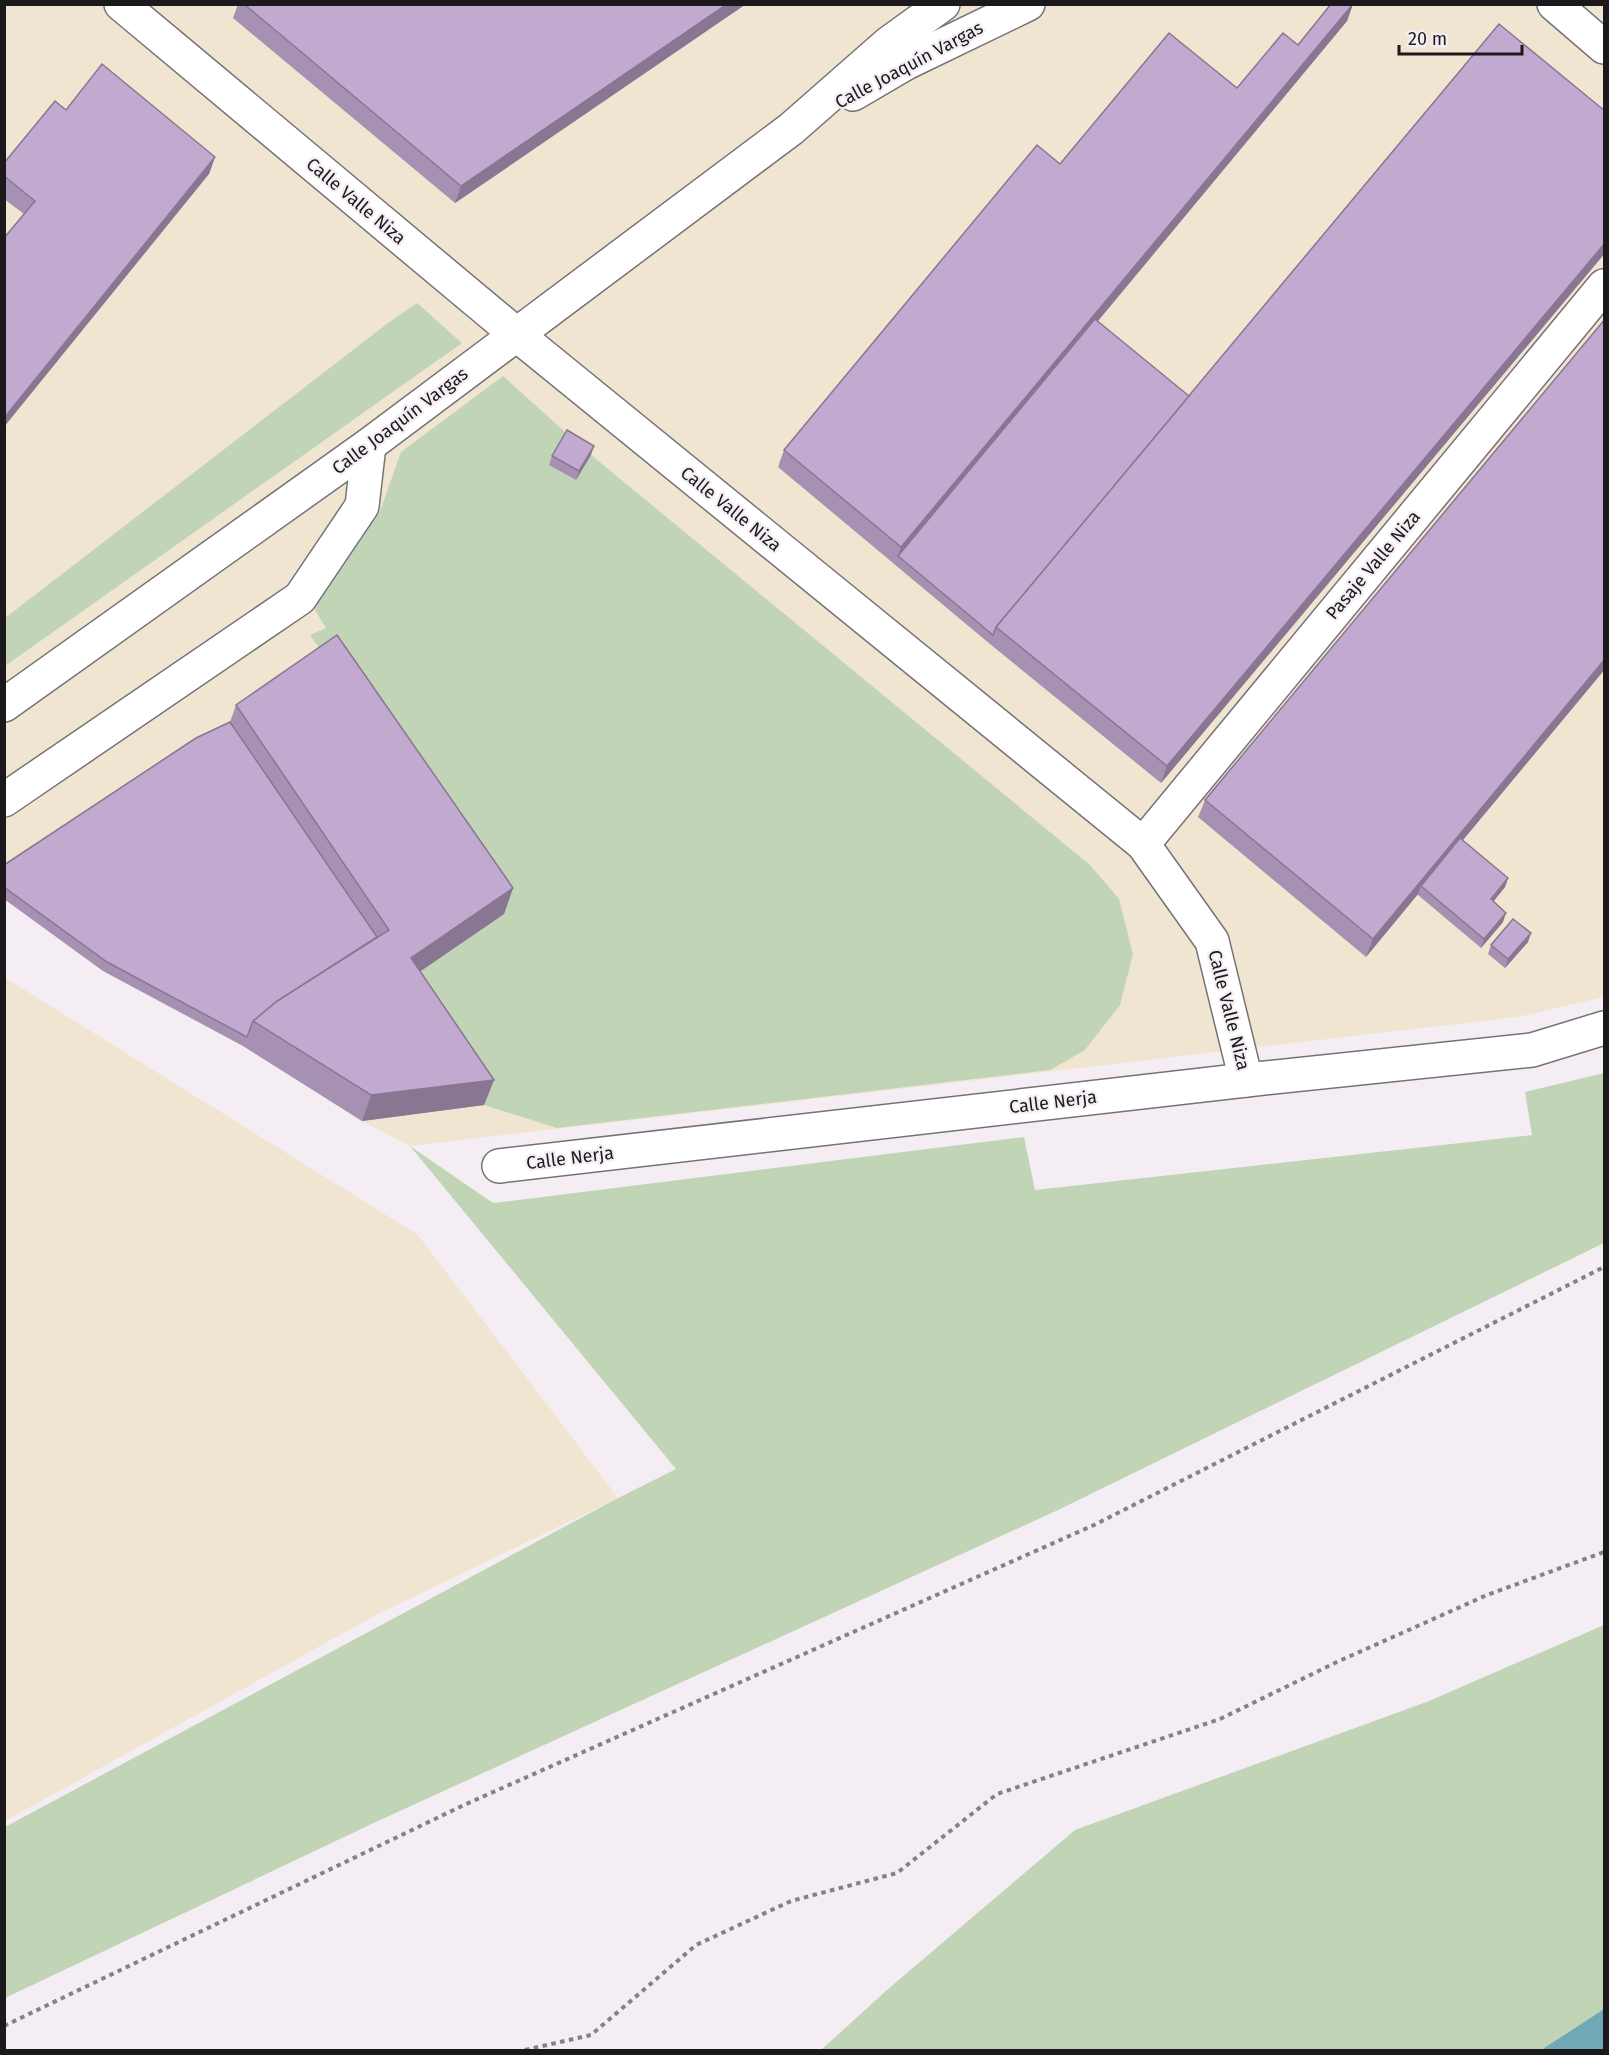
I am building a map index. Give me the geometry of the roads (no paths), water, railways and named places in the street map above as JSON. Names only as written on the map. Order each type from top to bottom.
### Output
[{"type":"street","name":"Calle Valle Niza","points":[[121,4],[516,334],[1143,844],[1212,941],[1246,1080]]},
{"type":"street","name":"Calle Joaquín Vargas","points":[[4,705],[369,445],[791,129],[889,44],[943,4]]},
{"type":"street","name":"Calle Joaquín Vargas","points":[[791,129],[906,63],[1029,4]]},
{"type":"street","points":[[1554,4],[1605,47]]},
{"type":"street","name":"Pasaje Valle Niza","points":[[1143,844],[1605,286]]},
{"type":"street","points":[[4,800],[300,598],[362,506],[369,445]]},
{"type":"street","name":"Calle Nerja","points":[[499,1166],[1246,1080],[1532,1050],[1605,1028]]},
{"type":"water","points":[[1604,2009],[1604,2050],[1541,2050]]}]
